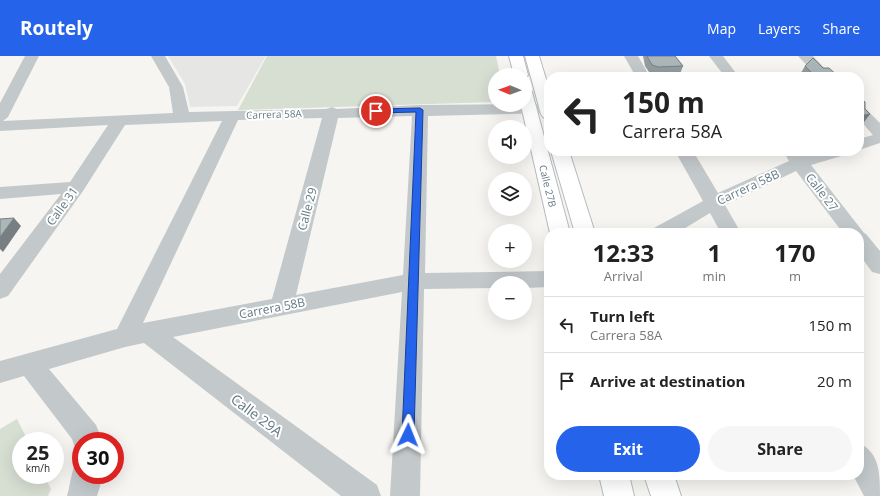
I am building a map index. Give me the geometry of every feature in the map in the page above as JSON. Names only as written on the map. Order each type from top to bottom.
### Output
[{"type":"main road","points":[[516,56],[519,68]]},
{"type":"main road","points":[[532,56],[544,97]]},
{"type":"main road","name":"Calle 27B","points":[[530,112],[559,228]]},
{"type":"main road","name":"Calle 27B","points":[[562,156],[583,228]]},
{"type":"main road","points":[[615,480],[619,496]]},
{"type":"main road","points":[[661,480],[666,496]]},
{"type":"street","points":[[0,117],[32,56]]},
{"type":"street","points":[[158,56],[176,87],[182,117]]},
{"type":"street","points":[[631,56],[640,72]]},
{"type":"street","points":[[716,56],[728,72]]},
{"type":"street","points":[[805,56],[821,72]]},
{"type":"street","name":"Carrera 58A","points":[[532,103],[544,109]]},
{"type":"street","name":"Carrera 58A","points":[[0,126],[182,117],[420,110],[488,104]]},
{"type":"street","points":[[406,496],[420,110]]},
{"type":"street","name":"Calle 29","points":[[281,307],[332,112]]},
{"type":"street","points":[[864,115],[880,132]]},
{"type":"street","points":[[137,335],[232,116]]},
{"type":"street","name":"Calle 31","points":[[4,280],[76,187],[120,120]]},
{"type":"street","points":[[864,143],[880,138]]},
{"type":"street","points":[[687,156],[728,228]]},
{"type":"street","name":"Carrera 58B","points":[[670,228],[795,157]]},
{"type":"street","name":"Calle 27","points":[[795,157],[850,228]]},
{"type":"street","points":[[0,193],[76,187]]},
{"type":"street","points":[[864,245],[880,266]]},
{"type":"street","name":"Carrera 58B","points":[[0,372],[137,335],[414,281],[544,279]]},
{"type":"street","name":"Calle 29A","points":[[137,335],[366,496]]},
{"type":"street","points":[[30,364],[84,432]]},
{"type":"street","points":[[864,466],[880,494]]},
{"type":"street","points":[[82,496],[86,484]]},
{"type":"shaded area","points":[[168,56],[266,56],[237,106],[190,107],[185,84]]},
{"type":"shaded area","points":[[267,56],[496,56],[499,68],[488,68],[488,102],[238,110]]},
{"type":"shaded area","points":[[17,419],[24,432],[12,432],[12,484],[48,484],[51,489],[48,496],[0,496],[0,429]]},
{"type":"building","points":[[647,56],[675,56],[683,66],[658,67],[652,65]]},
{"type":"building","points":[[813,58],[823,68],[829,68],[833,72],[811,72],[805,66]]},
{"type":"building","points":[[864,101],[865,109],[870,114],[864,115]]},
{"type":"building","points":[[14,218],[0,237],[0,219]]},
{"type":"route","points":[[376,111],[420,110],[408,435]]}]
